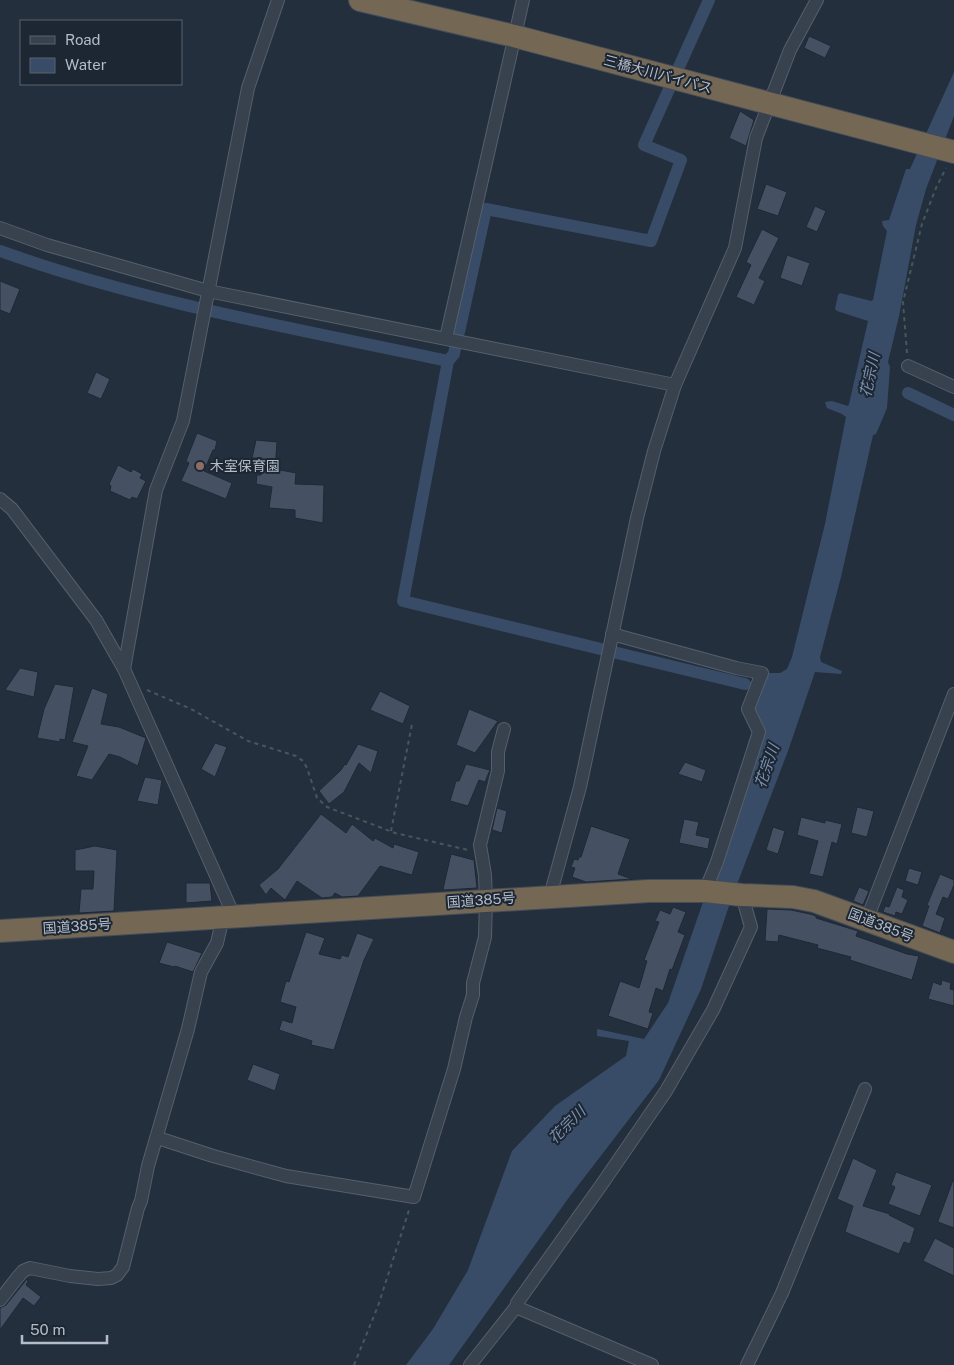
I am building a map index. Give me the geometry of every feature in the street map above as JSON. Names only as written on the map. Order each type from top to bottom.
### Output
[{"type":"highway","name":"三橋大川バイパス","points":[[360,0],[514,36],[922,142],[948,155]]},
{"type":"highway","name":"国道385号","points":[[0,931],[550,896],[649,891],[706,891],[792,897],[814,901],[954,952]]},
{"type":"street","points":[[124,669],[156,490],[183,421],[248,88],[278,0]]},
{"type":"street","points":[[446,338],[523,0]]},
{"type":"street","points":[[550,896],[580,787],[607,655],[654,450],[676,385],[735,248],[756,138],[790,50],[816,0]]},
{"type":"street","points":[[0,228],[207,297],[446,338],[676,385]]},
{"type":"street","points":[[908,366],[954,387]]},
{"type":"street","points":[[0,498],[12,509],[96,620],[124,669],[229,916],[201,972],[188,1029],[158,1138],[148,1166],[141,1201],[123,1267],[117,1275],[111,1278],[70,1276],[30,1268],[17,1278],[0,1300]]},
{"type":"street","points":[[611,637],[762,673],[748,709],[759,732],[706,891]]},
{"type":"street","points":[[867,919],[954,694]]},
{"type":"street","points":[[158,1138],[213,1156],[286,1176],[414,1197],[454,1069],[473,995],[473,983],[485,937],[486,900],[480,845],[498,771],[498,752],[504,728]]},
{"type":"street","points":[[470,1365],[516,1308],[517,1303],[666,1091],[713,1010],[752,927],[739,894]]},
{"type":"street","points":[[747,1365],[782,1292],[865,1090]]},
{"type":"street","points":[[516,1308],[652,1365]]},
{"type":"path","points":[[908,366],[903,302],[922,224],[948,155]]},
{"type":"path","points":[[132,688],[148,690],[191,709],[248,740],[296,756],[303,761],[317,798],[327,806],[391,831],[480,852]]},
{"type":"path","points":[[391,831],[412,724]]},
{"type":"path","points":[[354,1365],[378,1306],[414,1197]]},
{"type":"water","name":"花宗川","points":[[954,72],[954,116],[926,189],[916,225],[899,316],[888,362],[890,367],[887,408],[876,434],[873,435],[841,577],[820,657],[821,662],[842,671],[841,674],[815,672],[788,751],[731,900],[701,989],[659,1080],[570,1196],[449,1365],[406,1365],[433,1329],[468,1270],[512,1151],[555,1106],[626,1056],[629,1041],[597,1036],[597,1029],[644,1039],[668,1003],[762,732],[752,711],[769,673],[780,673],[787,669],[792,657],[825,524],[846,417],[827,408],[825,402],[832,401],[848,406],[868,321],[837,311],[835,309],[838,295],[840,293],[873,300],[887,231],[882,221],[889,220],[906,169],[910,169]]},
{"type":"building","points":[[809,36],[831,46],[825,58],[804,48]]},
{"type":"building","points":[[740,111],[754,120],[746,146],[729,138]]},
{"type":"building","points":[[766,184],[787,192],[778,216],[757,209]]},
{"type":"building","points":[[815,206],[826,211],[817,232],[806,227]]},
{"type":"building","points":[[762,229],[779,238],[759,278],[765,281],[754,305],[736,297],[751,265],[746,262]]},
{"type":"building","points":[[787,255],[810,263],[802,286],[780,278]]},
{"type":"building","points":[[0,281],[20,289],[10,314],[0,310]]},
{"type":"building","points":[[96,372],[110,379],[101,399],[87,393]]},
{"type":"building","points":[[197,433],[217,441],[215,450],[213,450],[204,471],[232,483],[226,499],[181,481],[189,463],[186,461]]},
{"type":"building","points":[[256,440],[277,442],[275,469],[296,473],[295,484],[324,485],[323,523],[295,518],[295,510],[269,508],[272,487],[256,484],[257,475],[261,475],[262,458],[252,458]]},
{"type":"building","points":[[118,465],[131,472],[133,469],[142,474],[140,478],[146,481],[137,499],[132,497],[130,500],[110,491],[111,486],[109,484]]},
{"type":"building","points":[[20,668],[38,672],[34,697],[5,690]]},
{"type":"building","points":[[55,684],[74,687],[65,740],[60,739],[60,742],[37,738],[44,709]]},
{"type":"building","points":[[92,688],[108,694],[101,724],[119,727],[146,738],[138,766],[109,754],[92,780],[76,776],[88,746],[72,742]]},
{"type":"building","points":[[380,691],[410,706],[403,724],[370,710]]},
{"type":"building","points":[[469,709],[498,721],[475,753],[456,745]]},
{"type":"building","points":[[215,743],[227,747],[215,777],[201,769]]},
{"type":"building","points":[[358,744],[378,751],[371,773],[359,763],[344,792],[329,804],[319,791],[346,765]]},
{"type":"building","points":[[685,762],[706,770],[702,782],[678,774]]},
{"type":"building","points":[[466,764],[490,770],[485,782],[479,780],[468,806],[450,801],[456,781],[459,781]]},
{"type":"building","points":[[145,777],[162,780],[158,805],[137,801]]},
{"type":"building","points":[[857,807],[874,811],[867,837],[851,833]]},
{"type":"building","points":[[497,808],[507,811],[502,833],[492,830]]},
{"type":"building","points":[[321,814],[346,833],[352,824],[373,841],[375,838],[393,848],[394,844],[419,852],[412,875],[380,866],[358,896],[342,897],[335,893],[332,897],[322,898],[297,881],[285,900],[271,888],[266,895],[259,885],[278,869]]},
{"type":"building","points":[[801,817],[825,823],[825,820],[842,824],[837,844],[832,842],[823,877],[809,874],[818,841],[797,835]]},
{"type":"building","points":[[684,819],[699,822],[696,835],[710,838],[708,849],[679,843]]},
{"type":"building","points":[[591,826],[630,839],[618,874],[632,879],[586,882],[572,877],[575,868],[571,867],[574,859],[578,860],[581,857]]},
{"type":"building","points":[[773,827],[785,831],[778,854],[766,850]]},
{"type":"building","points":[[95,846],[117,850],[114,911],[79,913],[81,889],[93,889],[94,871],[75,871],[75,850]]},
{"type":"building","points":[[451,854],[474,860],[477,888],[443,889]]},
{"type":"building","points":[[909,868],[922,872],[918,885],[905,881]]},
{"type":"building","points":[[940,874],[954,880],[954,885],[948,899],[943,897],[936,914],[945,918],[940,933],[922,926],[929,906],[927,905]]},
{"type":"building","points":[[186,883],[210,883],[212,901],[186,903]]},
{"type":"building","points":[[859,887],[869,891],[863,905],[853,901]]},
{"type":"building","points":[[897,887],[904,890],[902,897],[908,900],[902,914],[896,912],[895,916],[883,912],[885,906],[889,907]]},
{"type":"building","points":[[673,907],[686,912],[678,932],[685,935],[672,970],[670,969],[663,991],[656,988],[649,1012],[653,1013],[648,1029],[608,1016],[620,981],[639,988],[647,961],[644,960],[659,922],[655,921],[660,910],[670,914]]},
{"type":"building","points":[[767,909],[791,910],[810,914],[816,916],[816,918],[858,931],[856,936],[907,954],[919,956],[912,980],[850,960],[851,957],[817,948],[818,945],[779,935],[778,942],[765,941]]},
{"type":"building","points":[[306,932],[325,938],[319,954],[340,959],[342,955],[348,957],[357,933],[374,939],[364,960],[334,1050],[311,1045],[312,1041],[279,1030],[282,1020],[292,1023],[296,1007],[280,1002],[286,981],[289,982]]},
{"type":"building","points":[[167,942],[202,953],[193,972],[159,963]]},
{"type":"building","points":[[942,980],[951,983],[950,989],[954,990],[954,1006],[928,999],[933,982],[941,985]]},
{"type":"building","points":[[253,1064],[280,1074],[275,1091],[247,1080]]},
{"type":"building","points":[[853,1158],[877,1170],[863,1206],[890,1214],[915,1228],[910,1244],[904,1242],[899,1254],[845,1232],[853,1206],[837,1199]]},
{"type":"building","points":[[896,1172],[932,1185],[920,1216],[888,1204],[895,1187],[891,1185]]},
{"type":"building","points":[[954,1180],[954,1228],[938,1222]]},
{"type":"building","points":[[935,1238],[954,1248],[954,1276],[923,1261]]},
{"type":"building","points":[[27,1279],[26,1285],[41,1297],[34,1306],[23,1298],[0,1330],[0,1308],[6,1305]]},
{"type":"waterway","points":[[459,332],[486,209],[651,241],[681,160],[644,145],[709,0]]},
{"type":"waterway","points":[[0,251],[110,286],[222,314],[448,361],[403,601],[745,684]]},
{"type":"waterway","points":[[448,361],[454,354],[455,349]]},
{"type":"waterway","points":[[908,393],[954,415]]},
{"type":"place","name":"木室保育園","points":[[200,466]]}]
